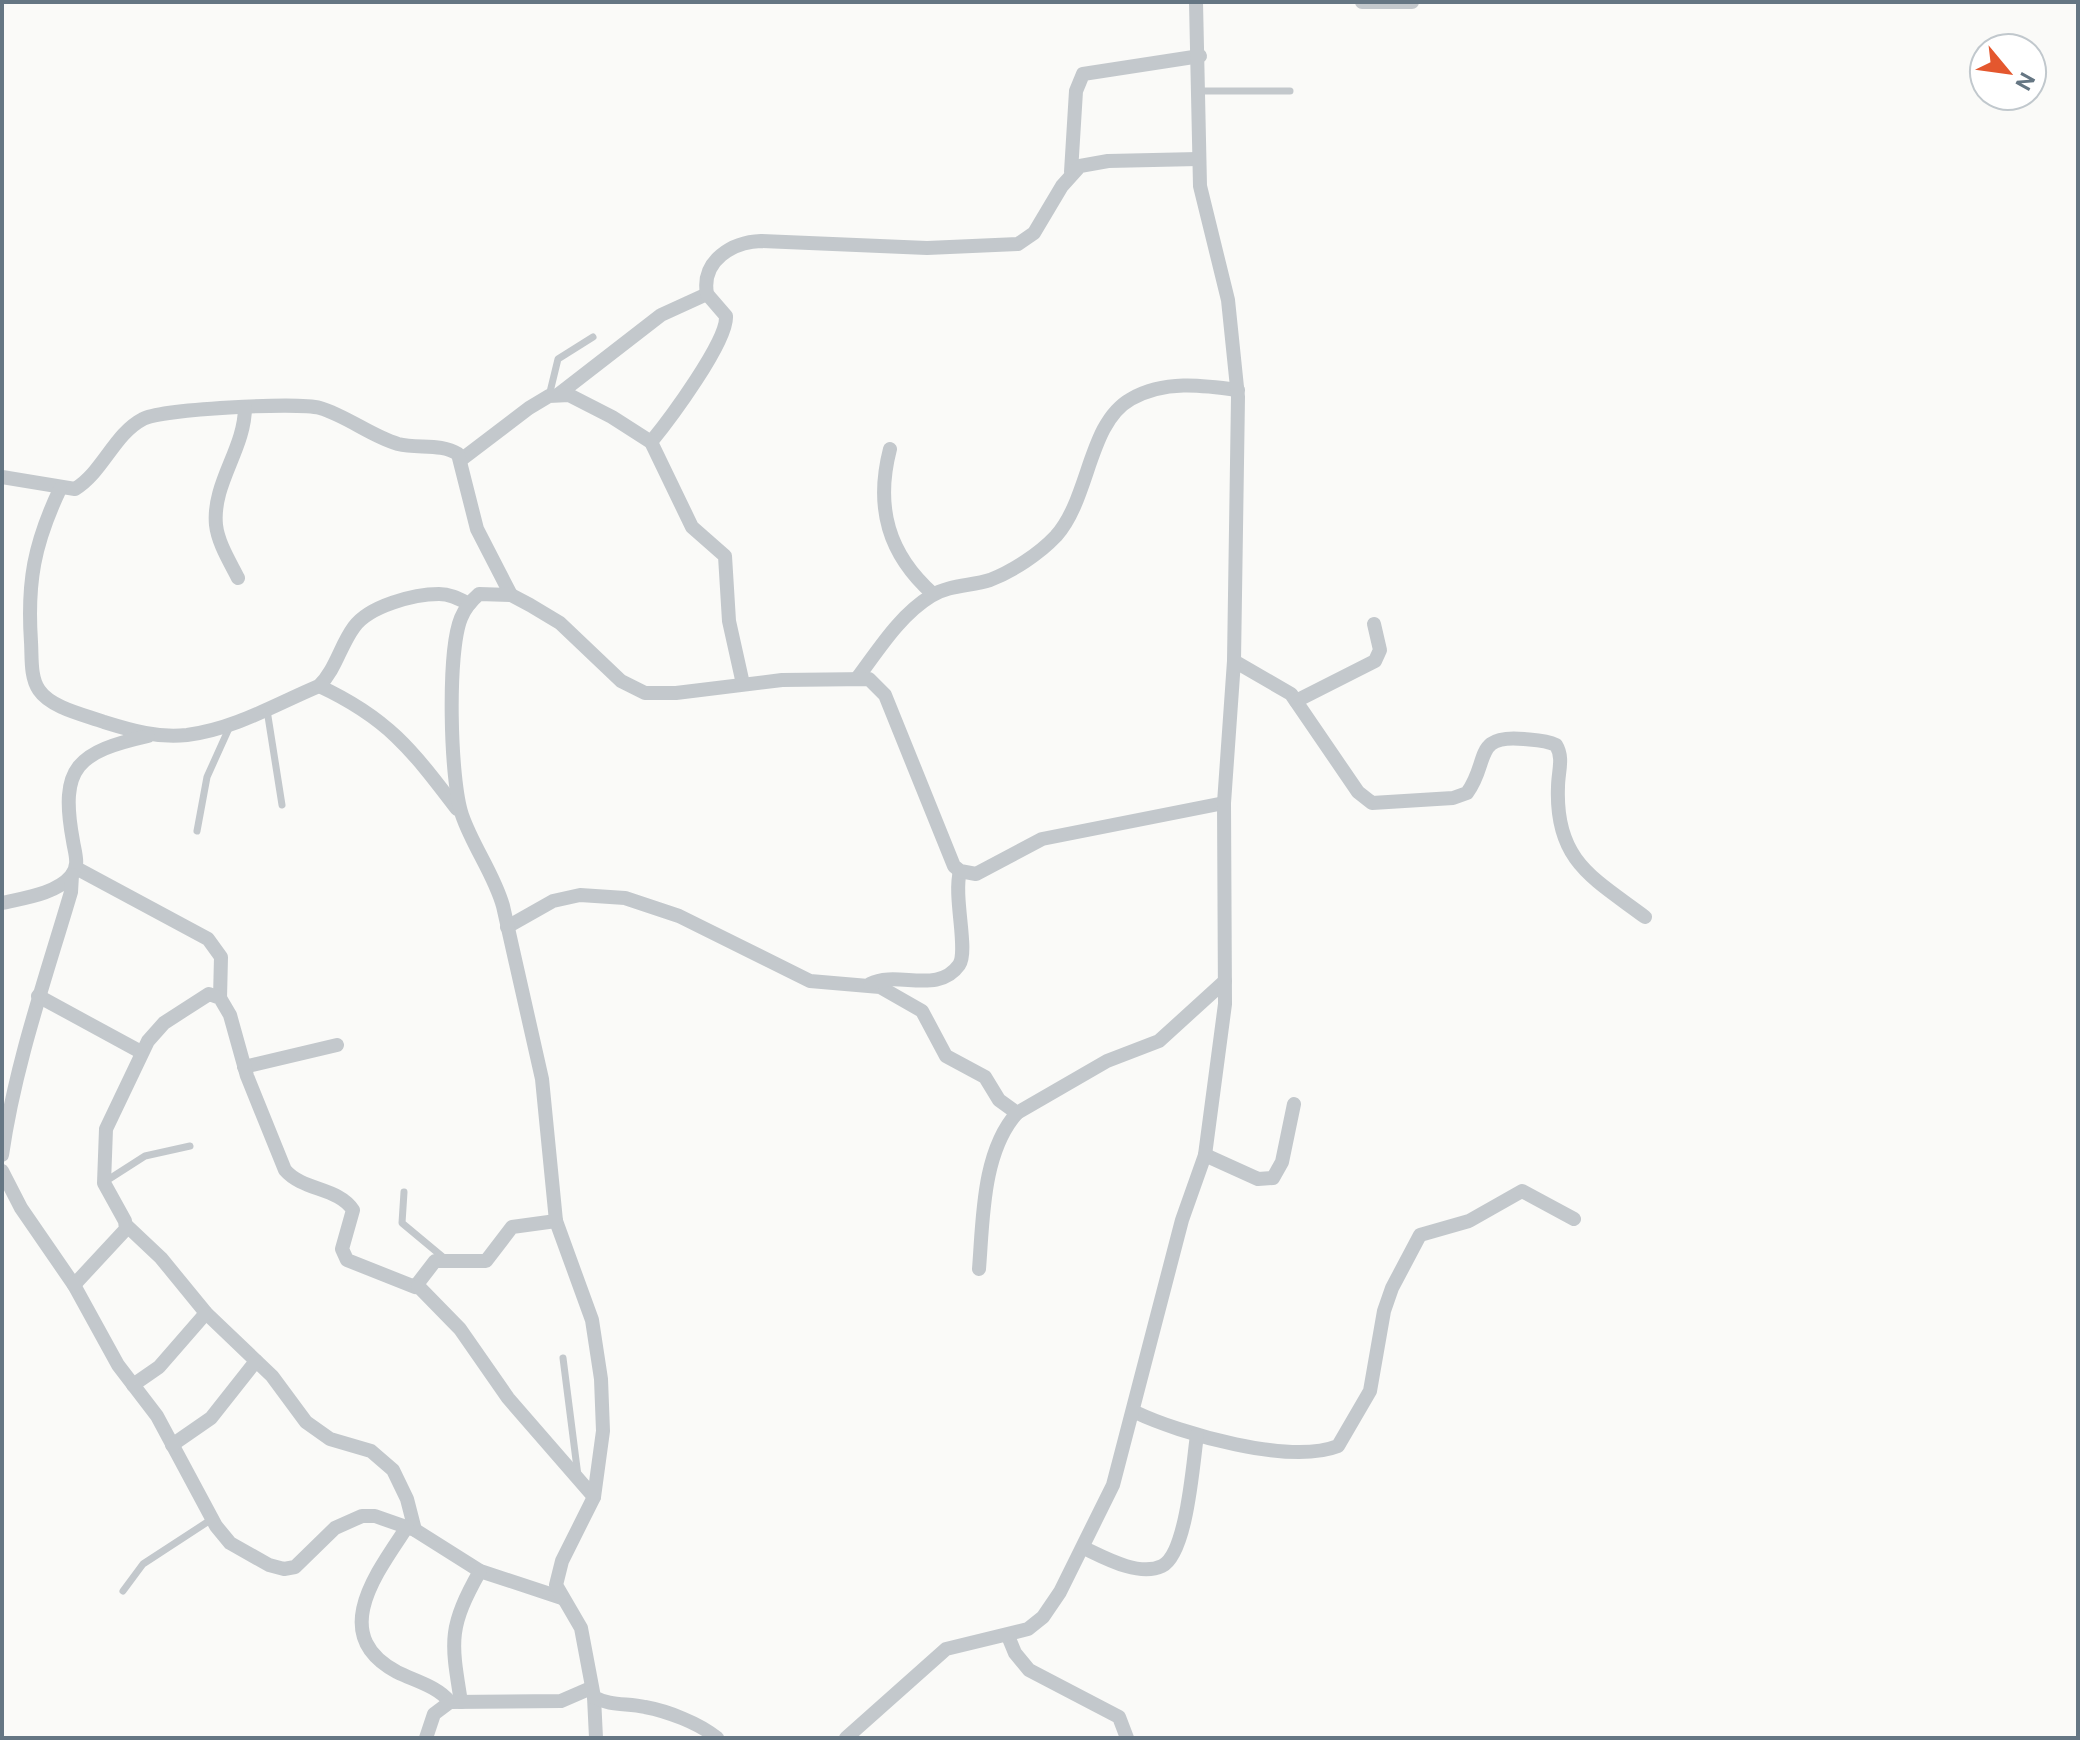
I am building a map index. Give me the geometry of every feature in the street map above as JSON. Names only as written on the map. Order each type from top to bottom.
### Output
[{"type":"street","points":[[846,1738],[946,1649],[1008,1636],[1043,1617],[1084,1548],[1113,1485],[1135,1412],[1182,1220],[1205,1155],[1218,1078],[1225,981],[1224,803],[1234,661],[1238,390],[1228,300],[1208,226],[1198,159],[1200,56],[1196,2]]},
{"type":"street","points":[[1362,2],[1412,2]]},
{"type":"street","points":[[651,442],[688,393],[727,322],[707,294],[708,277],[728,248],[745,241],[927,248],[1018,244],[1034,233],[1071,172],[1076,91],[1083,74],[1200,56]]},
{"type":"street","points":[[1071,172],[1093,162],[1198,159]]},
{"type":"street","points":[[462,459],[661,315],[707,294]]},
{"type":"street","points":[[858,677],[893,631],[933,594],[991,579],[1023,562],[1054,538],[1077,503],[1110,416],[1132,398],[1176,385],[1238,390]]},
{"type":"street","points":[[554,395],[589,405],[651,442],[692,527],[725,556],[731,635],[743,684]]},
{"type":"street","points":[[2,477],[32,479],[60,489],[75,489],[92,477],[134,424],[154,414],[293,405],[320,408],[396,443],[447,449],[462,459],[468,503],[477,529],[511,595]]},
{"type":"street","points":[[238,578],[219,537],[216,511],[223,482],[242,432],[245,407]]},
{"type":"street","points":[[890,449],[882,489],[887,529],[910,571],[933,594]]},
{"type":"street","points":[[60,489],[40,532],[31,570],[32,671],[38,688],[46,697],[71,710],[148,736]]},
{"type":"street","points":[[2,1155],[9,1108],[38,996],[71,892],[74,871],[66,800],[73,774],[92,754],[107,745],[148,736],[188,735],[231,724],[319,686],[328,676],[354,627],[369,613],[436,594],[469,604]]},
{"type":"street","points":[[462,816],[453,756],[455,671],[460,620],[479,594],[511,595],[560,623],[633,689],[660,694],[743,684],[858,677],[878,685],[885,695],[947,852],[960,871],[956,906],[964,953],[953,973],[937,980],[881,980],[868,985]]},
{"type":"street","points":[[1296,701],[1375,661],[1380,650],[1374,624]]},
{"type":"street","points":[[1234,661],[1278,684],[1296,701],[1363,799],[1372,803],[1453,798],[1467,793],[1487,746],[1498,739],[1547,741],[1556,745],[1561,756],[1559,809],[1571,856],[1645,917]]},
{"type":"street","points":[[319,686],[359,706],[402,739],[462,816],[497,885],[542,1079],[556,1221],[592,1320],[601,1379],[603,1431],[594,1497],[557,1574],[562,1598],[581,1628],[596,1738]]},
{"type":"street","points":[[960,871],[976,874],[1042,839],[1224,803]]},
{"type":"street","points":[[2,903],[54,888],[74,871]]},
{"type":"street","points":[[74,871],[208,939],[221,957],[220,998],[230,1015],[244,1067],[285,1170],[297,1181],[351,1205],[352,1217],[345,1237],[344,1255],[361,1267],[418,1286],[460,1329],[508,1398],[594,1497]]},
{"type":"street","points":[[507,927],[553,901],[580,895],[625,898],[679,916],[810,981],[838,986],[868,985],[891,992],[922,1011],[946,1056],[985,1077],[999,1100],[1017,1113]]},
{"type":"street","points":[[979,1269],[988,1180],[1004,1134],[1017,1113],[1107,1061],[1159,1041],[1225,981]]},
{"type":"street","points":[[38,996],[141,1052]]},
{"type":"street","points":[[220,998],[203,996],[164,1023],[141,1052],[106,1129],[104,1183],[126,1225],[161,1258],[206,1313],[256,1361],[319,1432],[371,1451],[393,1470],[407,1499],[411,1529],[368,1595],[361,1635],[366,1649],[379,1661],[456,1702]]},
{"type":"street","points":[[244,1067],[337,1045]]},
{"type":"street","points":[[1205,1155],[1250,1176],[1273,1178],[1282,1162],[1294,1104]]},
{"type":"street","points":[[2,1171],[21,1208],[74,1285],[94,1326],[172,1445],[212,1519],[230,1543],[249,1556],[284,1569],[300,1564],[335,1528],[348,1520],[375,1516],[411,1529],[480,1571],[562,1598]]},
{"type":"street","points":[[1135,1412],[1197,1435],[1258,1447],[1309,1453],[1338,1446],[1370,1391],[1384,1311],[1396,1278],[1420,1235],[1469,1221],[1522,1191],[1574,1219]]},
{"type":"street","points":[[418,1286],[435,1261],[486,1261],[512,1227],[556,1221]]},
{"type":"street","points":[[74,1285],[122,1236],[126,1225]]},
{"type":"street","points":[[133,1385],[177,1349],[206,1313]]},
{"type":"street","points":[[172,1445],[211,1418],[256,1361]]},
{"type":"street","points":[[1084,1548],[1134,1567],[1161,1567],[1170,1560],[1183,1524],[1197,1435]]},
{"type":"street","points":[[456,1702],[452,1645],[454,1626],[480,1571]]},
{"type":"street","points":[[1008,1636],[1015,1653],[1029,1670],[1119,1717],[1127,1738]]},
{"type":"street","points":[[426,1738],[434,1714],[456,1702],[561,1701],[592,1693],[607,1703],[645,1707],[667,1714],[717,1738]]},
{"type":"lane","points":[[1200,91],[1290,91]]},
{"type":"lane","points":[[554,395],[558,359],[593,337]]},
{"type":"lane","points":[[267,710],[282,805]]},
{"type":"lane","points":[[197,831],[207,777],[231,724]]},
{"type":"lane","points":[[104,1183],[145,1156],[190,1146]]},
{"type":"lane","points":[[404,1192],[402,1223],[445,1259]]},
{"type":"lane","points":[[563,1358],[579,1482]]},
{"type":"lane","points":[[123,1591],[143,1564],[212,1519]]}]
